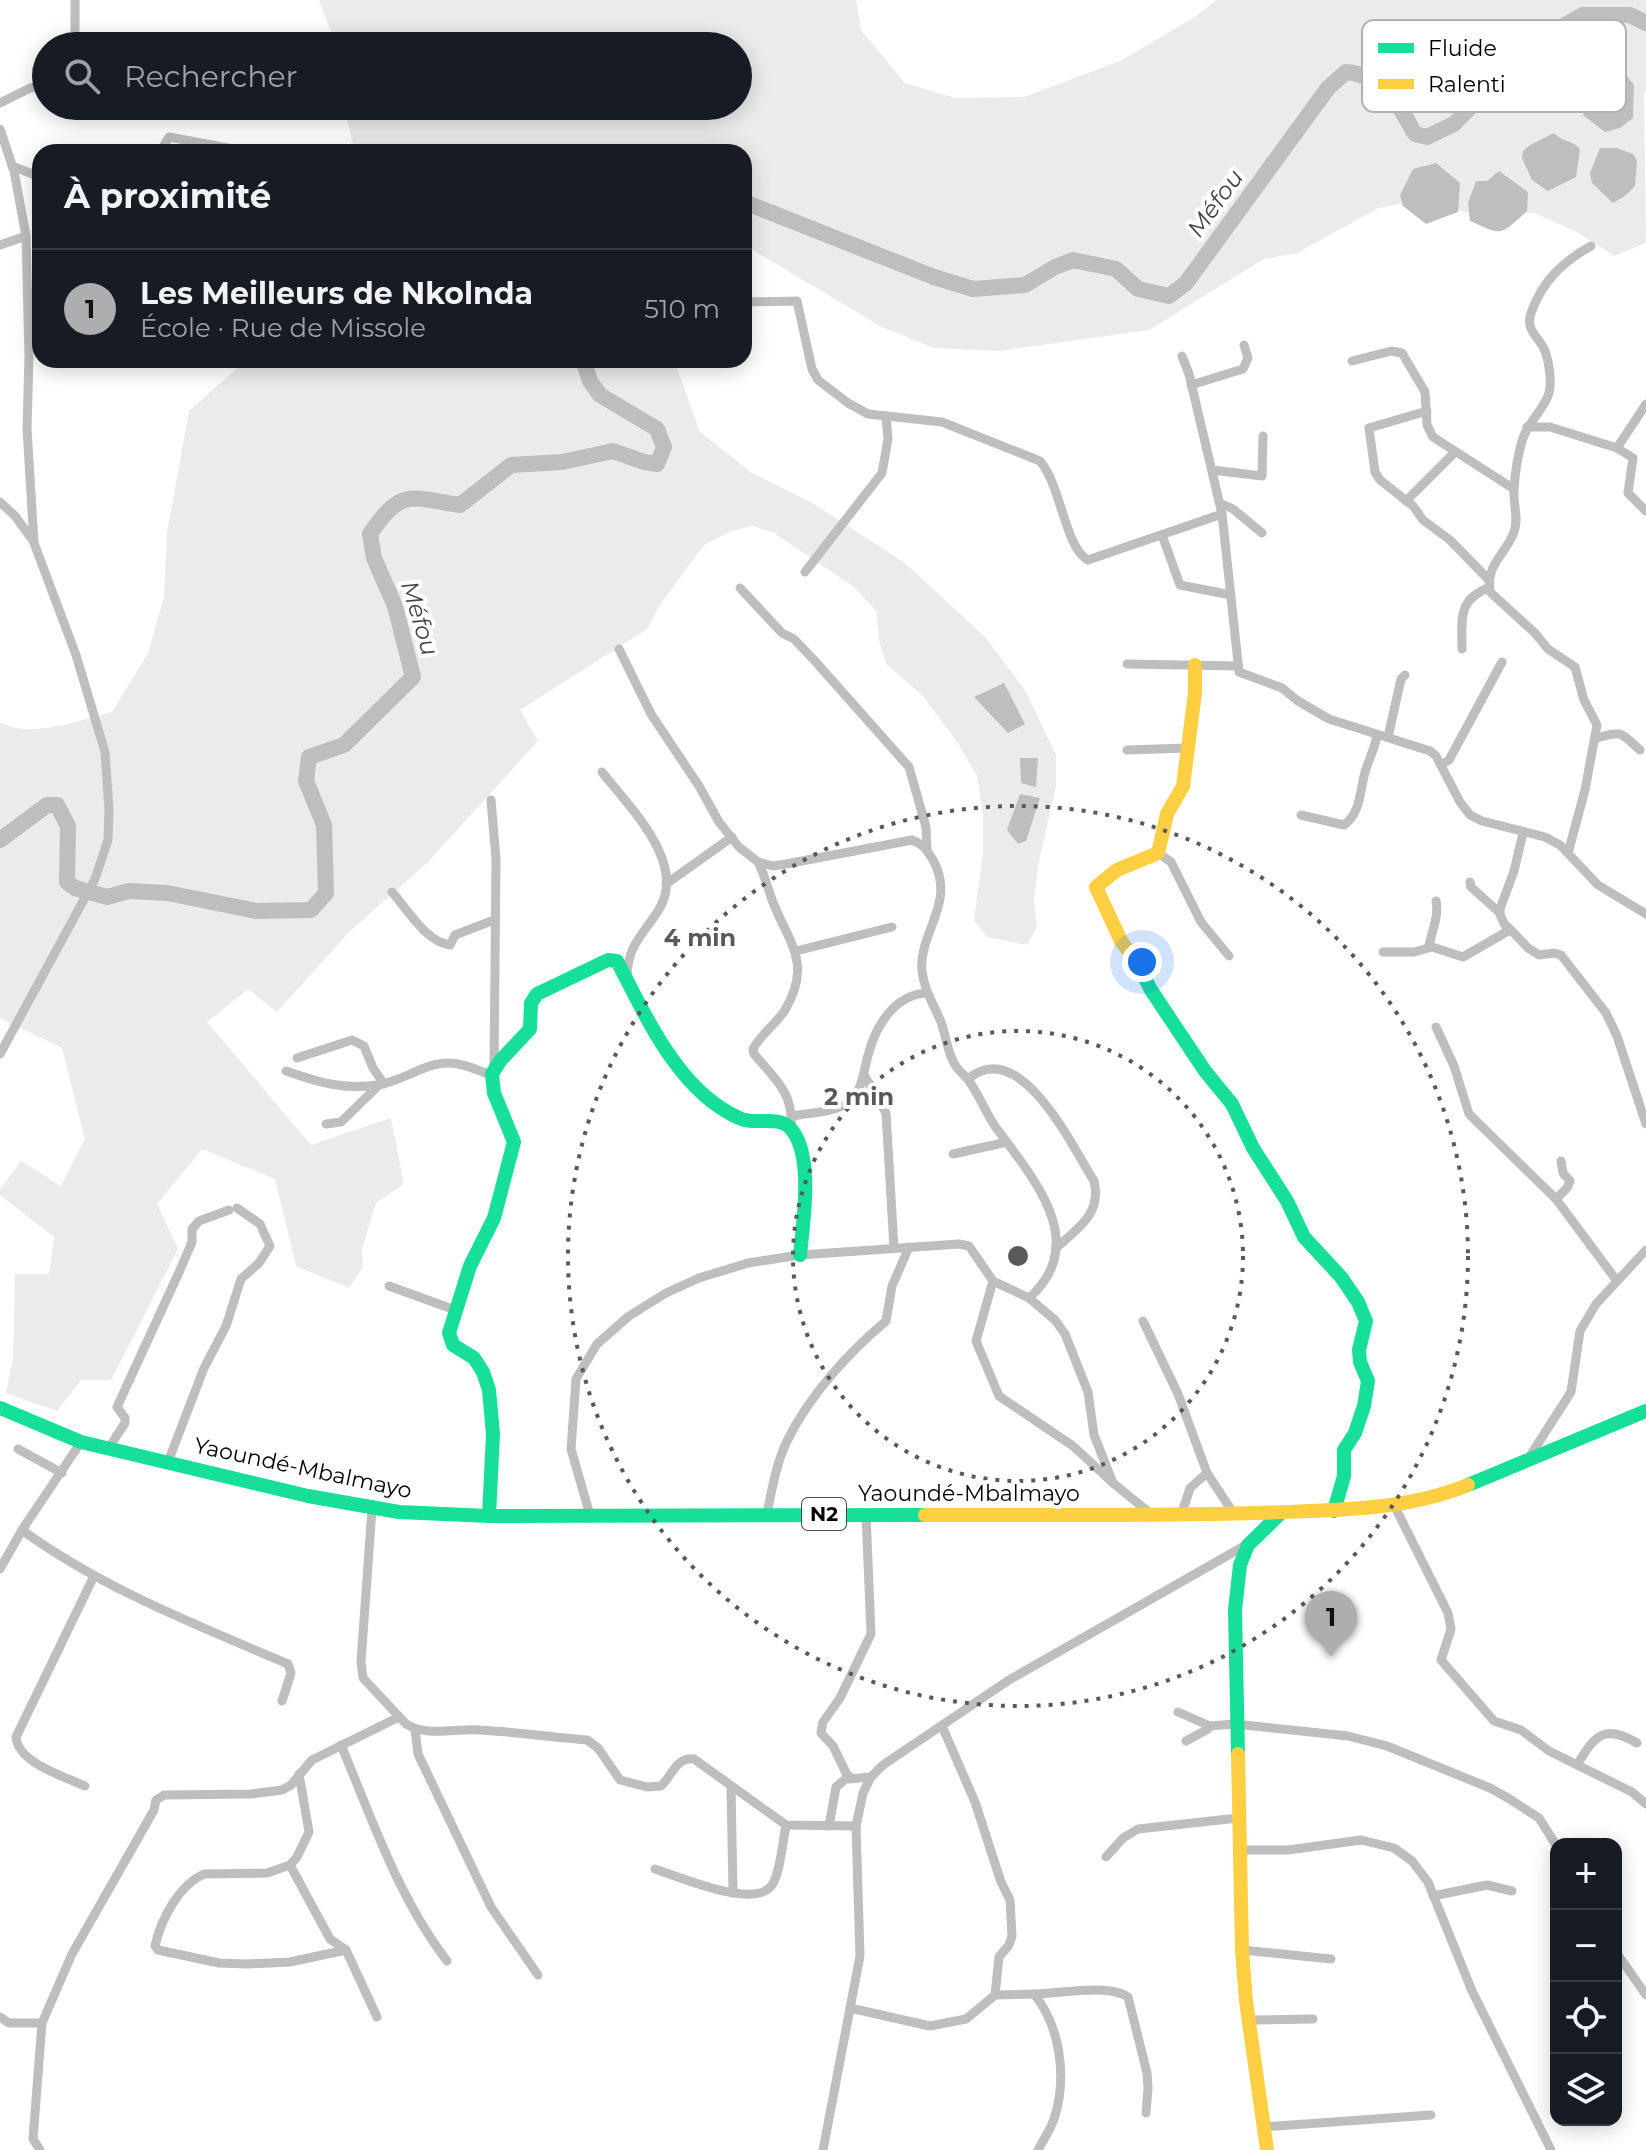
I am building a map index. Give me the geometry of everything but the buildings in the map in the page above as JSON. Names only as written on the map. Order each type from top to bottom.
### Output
[{"type":"main road","points":[[1195,665],[1195,693],[1183,786],[1167,814],[1158,853],[1125,864],[1096,887],[1110,919],[1151,990],[1205,1071],[1232,1104],[1253,1148],[1287,1201],[1304,1237],[1341,1277],[1358,1302],[1366,1321],[1359,1350],[1368,1381],[1364,1406],[1355,1433],[1344,1450],[1344,1476],[1334,1511]]},
{"type":"main road","points":[[489,1516],[494,1414],[480,1366],[450,1341],[455,1310],[470,1266],[494,1218],[514,1142],[513,1132],[491,1084],[492,1072],[530,1029],[529,1012],[537,994],[608,960],[617,961],[673,1058],[704,1093],[738,1118],[792,1123],[803,1166],[800,1255]]},
{"type":"main road","name":"Yaoundé-Mbalmayo","points":[[0,1408],[81,1442],[108,1449],[372,1509],[440,1516],[1181,1516],[1334,1511],[1394,1505],[1446,1494],[1646,1411]]},
{"type":"main road","points":[[1267,2150],[1248,2020],[1242,1950],[1235,1610],[1238,1568],[1246,1545],[1280,1514]]},
{"type":"street","points":[[75,0],[75,32]]},
{"type":"street","points":[[0,103],[32,88]]},
{"type":"street","points":[[0,129],[12,166],[26,236],[27,429],[34,543]]},
{"type":"street","points":[[165,144],[169,137],[206,144]]},
{"type":"street","points":[[12,166],[32,174]]},
{"type":"street","points":[[0,245],[26,236]]},
{"type":"street","points":[[1568,853],[1597,725],[1584,700],[1575,667],[1548,649],[1490,592],[1489,584],[1493,565],[1514,532],[1514,489],[1522,442],[1527,427],[1550,390],[1544,349],[1531,331],[1529,322],[1532,311],[1550,277],[1570,257],[1591,246]]},
{"type":"street","points":[[752,302],[797,301],[812,369],[818,380],[848,403],[868,414],[942,422],[1040,461],[1050,472],[1076,549],[1088,560],[1222,514]]},
{"type":"street","points":[[1191,385],[1243,369],[1248,358],[1244,345]]},
{"type":"street","points":[[1352,361],[1391,351],[1402,353],[1425,392],[1427,425],[1433,437],[1514,489]]},
{"type":"street","points":[[1182,356],[1222,514],[1239,672],[1282,688],[1329,719],[1430,751],[1470,815],[1545,837],[1568,853],[1598,885],[1646,914]]},
{"type":"street","points":[[1617,448],[1646,404]]},
{"type":"street","points":[[1427,411],[1369,428],[1375,472],[1423,520],[1470,559],[1489,584]]},
{"type":"street","points":[[805,572],[882,473],[888,439],[886,416]]},
{"type":"street","points":[[1527,427],[1550,427],[1617,448],[1633,458],[1628,493],[1646,511]]},
{"type":"street","points":[[1212,470],[1262,476],[1263,436]]},
{"type":"street","points":[[1406,501],[1455,452]]},
{"type":"street","points":[[0,502],[15,516],[34,543],[76,655],[105,752],[109,810],[108,840],[95,879],[0,1054]]},
{"type":"street","points":[[1220,503],[1233,509],[1262,533]]},
{"type":"street","points":[[1162,535],[1180,585],[1231,595]]},
{"type":"street","points":[[1462,649],[1465,605],[1473,594],[1489,584]]},
{"type":"street","points":[[740,588],[782,633],[794,639],[814,660],[909,767],[926,827],[927,849]]},
{"type":"street","points":[[619,649],[651,714],[719,822],[739,847],[758,862],[773,866],[912,840],[927,849],[940,873],[938,916],[925,944],[921,969],[926,993],[942,1023],[954,1063],[968,1079],[995,1126],[1041,1189],[1053,1225],[1055,1262],[1049,1276],[1029,1298]]},
{"type":"street","points":[[1441,765],[1449,760],[1502,662]]},
{"type":"street","points":[[1127,664],[1238,666]]},
{"type":"street","points":[[1301,815],[1344,825],[1350,821],[1359,806],[1364,777],[1405,675]]},
{"type":"street","points":[[1596,738],[1614,731],[1640,750]]},
{"type":"street","points":[[1127,750],[1187,748]]},
{"type":"street","points":[[602,772],[658,845],[664,865],[666,884],[660,908],[628,958],[627,980]]},
{"type":"street","points":[[286,1071],[326,1085],[382,1085],[401,1080],[426,1067],[446,1063],[492,1072],[496,859],[491,800]]},
{"type":"street","points":[[1500,913],[1523,833]]},
{"type":"street","points":[[666,884],[732,837]]},
{"type":"street","points":[[1158,853],[1171,862],[1201,922],[1229,956]]},
{"type":"street","points":[[758,862],[767,880],[771,899],[796,951],[798,965],[791,997],[784,1012],[753,1049],[788,1096],[792,1123],[843,1106],[856,1094],[869,1051],[891,1010],[908,996],[926,993]]},
{"type":"street","points":[[1470,882],[1471,887],[1500,913],[1508,927],[1528,948],[1539,955],[1561,955],[1606,1013],[1617,1036],[1646,1124]]},
{"type":"street","points":[[392,892],[431,937],[446,945],[450,945],[455,935],[494,920]]},
{"type":"street","points":[[1432,947],[1429,946],[1431,931],[1437,922],[1436,901]]},
{"type":"street","points":[[796,951],[892,927]]},
{"type":"street","points":[[1383,952],[1414,952],[1432,947],[1463,957],[1508,931],[1508,927]]},
{"type":"street","points":[[1436,1027],[1454,1066],[1469,1114],[1556,1199],[1617,1281]]},
{"type":"street","points":[[297,1058],[352,1040],[364,1046],[382,1085]]},
{"type":"street","points":[[968,1079],[987,1068],[1003,1069],[1025,1080],[1051,1111],[1094,1181],[1097,1193],[1094,1209],[1056,1248]]},
{"type":"street","points":[[864,1075],[886,1113],[894,1248]]},
{"type":"street","points":[[326,1124],[341,1122],[382,1085]]},
{"type":"street","points":[[953,1154],[1007,1142]]},
{"type":"street","points":[[1556,1199],[1570,1181],[1563,1173],[1561,1161]]},
{"type":"street","points":[[108,1449],[125,1423],[117,1407],[192,1242],[192,1229],[199,1221],[233,1209],[260,1224],[270,1246],[259,1263],[241,1279],[226,1326],[204,1368],[168,1462]]},
{"type":"street","points":[[590,1515],[571,1449],[576,1379],[597,1344],[629,1316],[677,1288],[748,1263],[800,1255],[909,1247],[969,1246],[993,1281],[1029,1298],[1055,1320],[1065,1334],[1088,1392],[1094,1435],[1113,1483]]},
{"type":"street","points":[[767,1514],[774,1476],[787,1441],[810,1404],[836,1372],[863,1340],[886,1321],[892,1286],[909,1247]]},
{"type":"street","points":[[1526,1462],[1571,1392],[1580,1331],[1596,1304],[1646,1250]]},
{"type":"street","points":[[993,1281],[976,1341],[999,1396],[1073,1446],[1154,1516]]},
{"type":"street","points":[[389,1286],[455,1310]]},
{"type":"street","points":[[1143,1321],[1178,1394],[1207,1473],[1234,1514]]},
{"type":"street","points":[[0,1569],[22,1530],[81,1442]]},
{"type":"street","points":[[18,1449],[62,1473]]},
{"type":"street","points":[[1181,1516],[1190,1488],[1207,1473]]},
{"type":"street","points":[[1394,1505],[1448,1613],[1451,1629],[1441,1660],[1494,1721],[1521,1730],[1549,1751],[1632,1792],[1646,1804]]},
{"type":"street","points":[[372,1509],[361,1662],[363,1678],[399,1717],[415,1729],[479,1730],[587,1740],[598,1748],[620,1780],[647,1787],[661,1786],[679,1762],[686,1758],[694,1759],[786,1825],[856,1826]]},
{"type":"street","points":[[866,1514],[871,1634],[840,1698],[823,1722],[821,1733],[833,1746],[849,1779],[871,1777]]},
{"type":"street","points":[[22,1530],[94,1576],[288,1664],[291,1673],[282,1701]]},
{"type":"street","points":[[823,2150],[860,1956],[856,1826],[863,1793],[871,1777],[942,1726],[1076,1640],[1246,1545]]},
{"type":"street","points":[[85,1786],[24,1757],[17,1748],[16,1737],[94,1576]]},
{"type":"street","points":[[1178,1712],[1210,1726],[1235,1724],[1348,1736],[1387,1746],[1508,1798],[1539,1818],[1552,1838]]},
{"type":"street","points":[[40,2150],[33,2139],[42,2023],[72,1954],[154,1810],[156,1800],[164,1795],[272,1793],[291,1785],[312,1760],[399,1717]]},
{"type":"street","points":[[942,1726],[975,1802],[1001,1882],[1010,1900],[1012,1936],[999,1957],[995,1995]]},
{"type":"street","points":[[1186,1741],[1210,1726]]},
{"type":"street","points":[[415,1729],[418,1754],[491,1907],[538,1975]]},
{"type":"street","points":[[1577,1765],[1593,1742],[1605,1734],[1616,1732],[1637,1743]]},
{"type":"street","points":[[341,1745],[386,1855],[413,1911],[447,1961]]},
{"type":"street","points":[[299,1774],[309,1832],[297,1857],[290,1865],[267,1873],[204,1874],[195,1878],[185,1886],[174,1903],[155,1946],[158,1950],[219,1963],[290,1962],[346,1950]]},
{"type":"street","points":[[829,1826],[836,1787],[849,1776]]},
{"type":"street","points":[[731,1786],[733,1893]]},
{"type":"street","points":[[1106,1857],[1123,1838],[1138,1829],[1238,1818]]},
{"type":"street","points":[[655,1869],[733,1893],[755,1896],[765,1893],[774,1883],[786,1825]]},
{"type":"street","points":[[1238,1850],[1288,1850],[1361,1840],[1394,1848],[1412,1861],[1428,1882],[1472,1991],[1551,2150]]},
{"type":"street","points":[[290,1865],[330,1939],[346,1950],[377,2017]]},
{"type":"street","points":[[1433,1896],[1487,1885],[1512,1891]]},
{"type":"street","points":[[1242,1950],[1331,1959]]},
{"type":"street","points":[[1622,1961],[1646,1995]]},
{"type":"street","points":[[850,2008],[930,2026],[966,2019],[995,1995],[1103,1991],[1124,1994],[1128,1997],[1147,2073],[1146,2113]]},
{"type":"street","points":[[1034,1994],[1047,2011],[1057,2034],[1060,2086],[1055,2117],[1038,2150]]},
{"type":"street","points":[[0,2017],[9,2023],[42,2023]]},
{"type":"street","points":[[1248,2020],[1313,2019]]},
{"type":"street","points":[[1263,2127],[1431,2115]]},
{"type":"shaded area","points":[[319,0],[856,0],[861,30],[905,83],[955,98],[1024,97],[1120,61],[1193,18],[1217,0],[1646,0],[1646,243],[1614,256],[1575,231],[1534,213],[1468,213],[1424,200],[1378,208],[1297,253],[1264,259],[1149,330],[999,351],[934,348],[882,327],[752,250],[752,144],[353,144],[347,120],[752,120],[752,32],[331,32]]},
{"type":"shaded area","points":[[1626,75],[1634,85],[1633,118],[1620,128],[1605,132],[1583,115],[1584,112],[1626,112]]},
{"type":"shaded area","points":[[1554,133],[1580,149],[1576,177],[1548,191],[1532,180],[1522,158],[1523,151],[1530,145]]},
{"type":"shaded area","points":[[1600,148],[1617,148],[1633,154],[1637,161],[1635,186],[1613,203],[1592,183],[1590,173]]},
{"type":"shaded area","points":[[1436,163],[1460,183],[1458,212],[1426,224],[1403,206],[1400,195],[1413,169]]},
{"type":"shaded area","points":[[1499,171],[1528,192],[1527,211],[1505,229],[1495,231],[1470,221],[1468,203],[1476,181],[1487,181]]},
{"type":"shaded area","points":[[237,368],[677,368],[700,432],[752,473],[814,504],[905,563],[986,638],[1025,690],[1056,755],[1056,786],[1038,866],[1034,901],[1037,927],[1027,945],[987,937],[974,920],[983,852],[983,816],[977,776],[958,743],[922,695],[886,664],[879,640],[876,611],[854,587],[774,533],[753,526],[731,531],[704,545],[659,606],[647,629],[520,710],[538,741],[428,862],[349,932],[277,1012],[248,989],[207,1022],[311,1145],[391,1118],[404,1184],[376,1203],[362,1249],[363,1267],[349,1288],[296,1266],[275,1179],[202,1149],[157,1204],[178,1249],[111,1380],[81,1380],[57,1411],[6,1393],[13,1360],[15,1274],[49,1274],[54,1237],[0,1195],[0,1189],[21,1161],[61,1186],[85,1139],[62,1048],[0,1018],[0,723],[41,729],[112,712],[148,653],[164,597],[167,532],[189,411]]},
{"type":"shaded area","points":[[1004,683],[1025,724],[1008,733],[974,697]]},
{"type":"shaded area","points":[[1020,758],[1038,758],[1036,787],[1021,783]]},
{"type":"shaded area","points":[[1020,794],[1040,798],[1026,841],[1018,844],[1007,830]]},
{"type":"waterway","name":"Méfou","points":[[1574,20],[1583,15],[1630,15],[1646,23]]},
{"type":"waterway","name":"Méfou","points":[[752,205],[934,277],[973,289],[1025,285],[1073,260],[1116,269],[1138,289],[1169,296],[1186,283],[1328,88],[1346,72],[1362,76]]},
{"type":"waterway","name":"Méfou","points":[[1402,112],[1415,134],[1427,137],[1454,124],[1466,112]]},
{"type":"waterway","name":"Méfou","points":[[0,840],[47,805],[57,805],[68,826],[67,882],[75,888],[107,897],[129,891],[167,893],[256,911],[311,910],[326,893],[324,825],[306,781],[309,757],[344,745],[413,677],[395,606],[374,558],[370,534],[399,502],[418,499],[460,505],[511,465],[562,462],[613,451],[657,464],[664,447],[657,429],[600,395],[586,368]]},
{"type":"traffic: fast","points":[[489,1516],[493,1434],[489,1390],[474,1358],[453,1345],[449,1333],[470,1266],[494,1218],[514,1142],[494,1093],[492,1074],[530,1029],[531,1003],[537,994],[608,960],[617,961],[652,1028],[698,1090],[717,1106],[739,1118],[780,1122],[791,1129],[803,1155],[805,1172],[800,1255]]},
{"type":"traffic: fast","points":[[1136,961],[1151,990],[1205,1071],[1232,1104],[1253,1148],[1287,1201],[1304,1237],[1341,1277],[1358,1302],[1366,1321],[1359,1350],[1368,1381],[1364,1406],[1355,1433],[1344,1450],[1344,1476],[1334,1511]]},
{"type":"traffic: fast","points":[[0,1408],[81,1442],[308,1496],[399,1512],[489,1516],[925,1515]]},
{"type":"traffic: fast","points":[[1468,1485],[1646,1411]]},
{"type":"traffic: fast","points":[[1238,1754],[1235,1610],[1240,1565],[1248,1545],[1280,1514]]},
{"type":"traffic: slow","points":[[1136,961],[1121,941],[1096,887],[1117,870],[1158,853],[1167,814],[1183,786],[1195,693],[1195,665]]},
{"type":"traffic: slow","points":[[925,1515],[1174,1515],[1337,1510],[1391,1505],[1443,1494],[1468,1485]]},
{"type":"traffic: slow","points":[[1238,1754],[1242,1950],[1267,2150]]},
{"type":"place","name":"Les Meilleurs de Nkolnda","points":[[1331,1657]]}]
